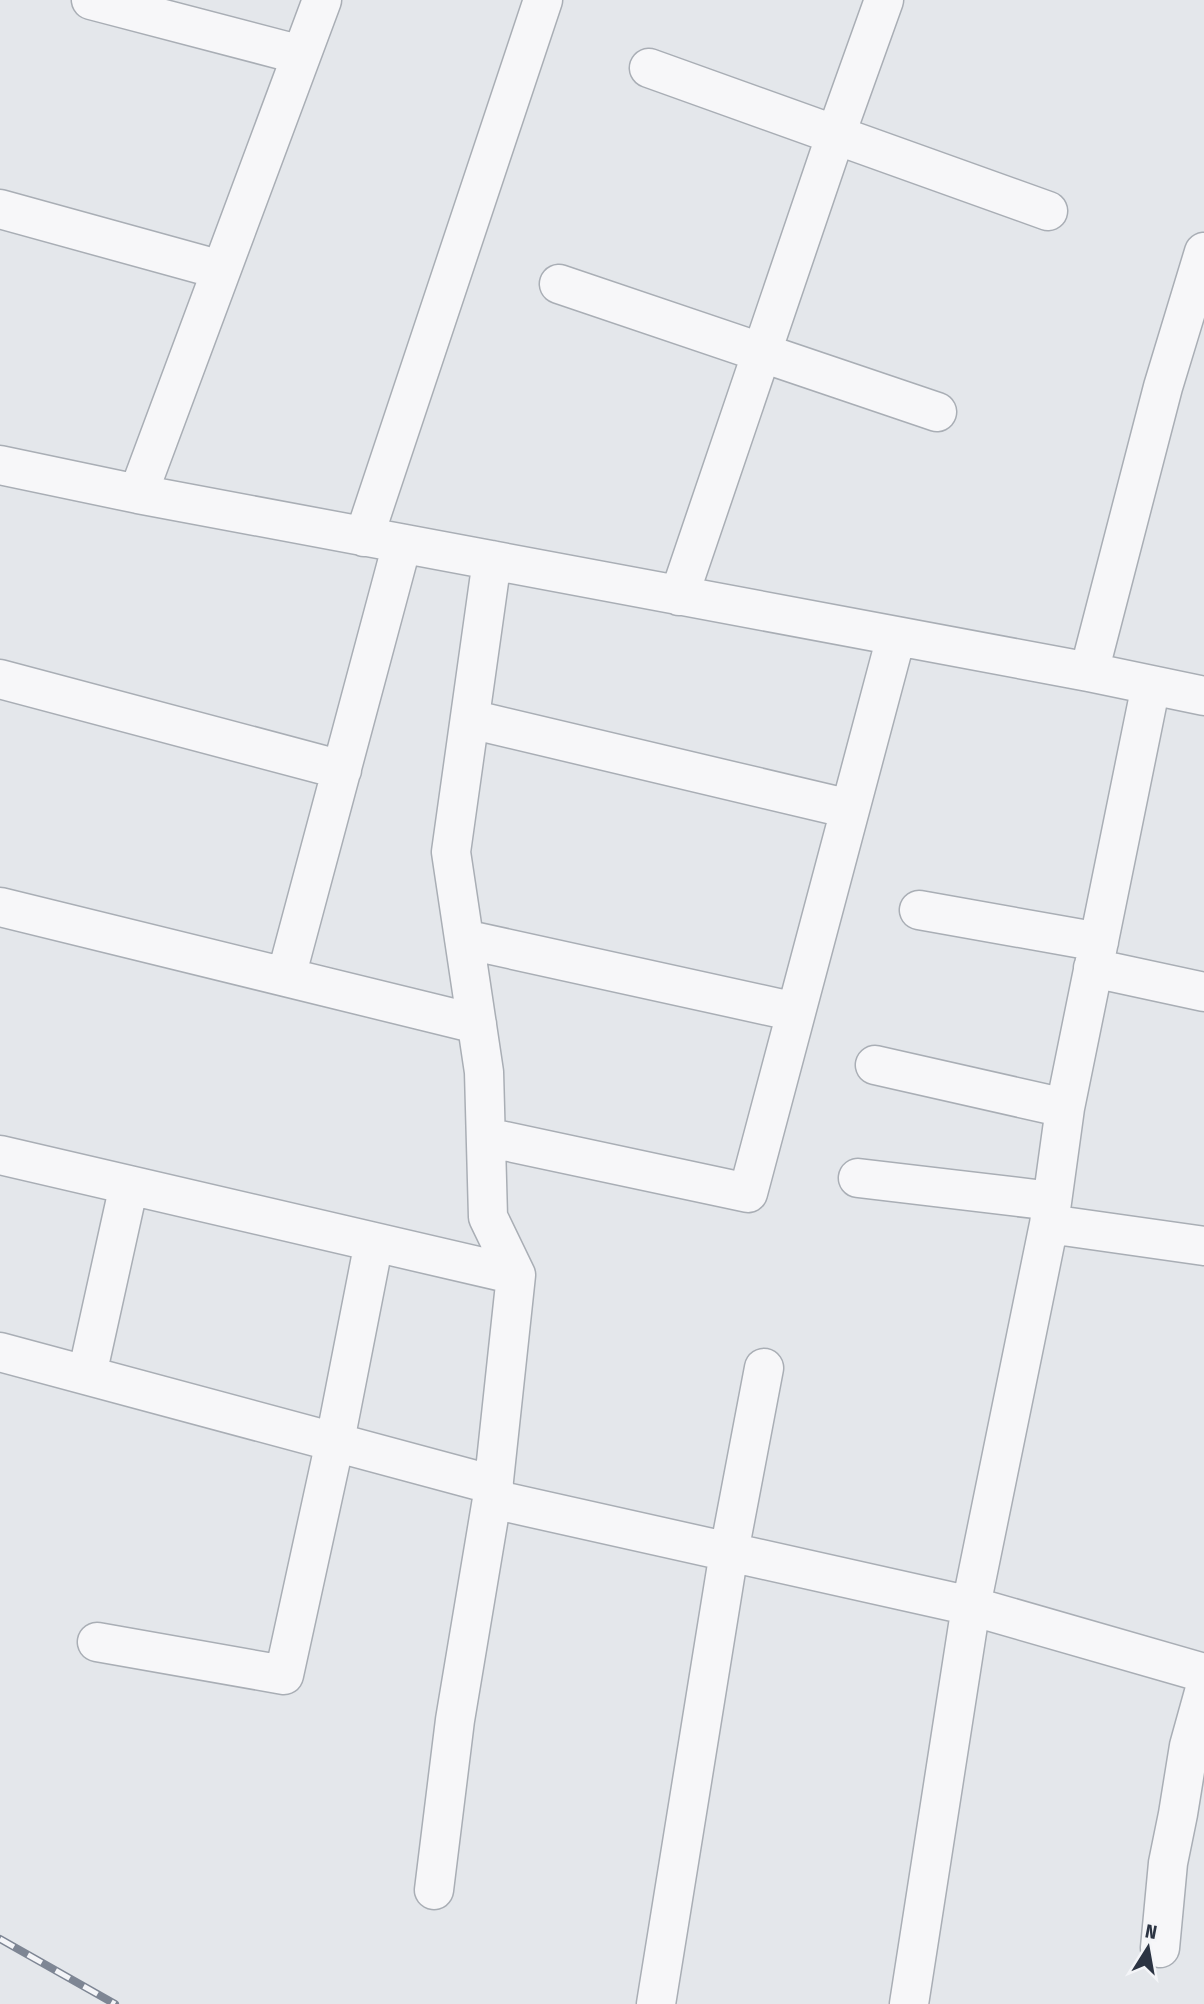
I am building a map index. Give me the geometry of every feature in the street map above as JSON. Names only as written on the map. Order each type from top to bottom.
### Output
[{"type":"street","points":[[91,0],[301,55]]},
{"type":"street","points":[[138,495],[322,0]]},
{"type":"street","points":[[364,537],[544,0]]},
{"type":"street","points":[[679,596],[884,0]]},
{"type":"street","points":[[649,68],[1048,211]]},
{"type":"street","points":[[0,209],[221,270]]},
{"type":"street","points":[[1089,672],[1163,387],[1204,253]]},
{"type":"street","points":[[559,284],[937,412]]},
{"type":"street","points":[[0,465],[138,495],[1089,672],[1204,696]]},
{"type":"street","points":[[286,978],[402,544]]},
{"type":"street","points":[[434,1890],[455,1720],[493,1492],[516,1275],[488,1217],[484,1072],[451,852],[492,560]]},
{"type":"street","points":[[486,1137],[748,1193],[896,637]]},
{"type":"street","points":[[0,679],[342,770]]},
{"type":"street","points":[[909,2004],[971,1606],[1050,1213],[1065,1108],[1151,685]]},
{"type":"street","points":[[470,719],[850,809]]},
{"type":"street","points":[[0,907],[477,1024]]},
{"type":"street","points":[[919,910],[1096,955],[1204,992]]},
{"type":"street","points":[[464,939],[796,1012]]},
{"type":"street","points":[[875,1065],[1065,1108]]},
{"type":"street","points":[[0,1155],[516,1275]]},
{"type":"street","points":[[858,1178],[1050,1213],[1204,1246]]},
{"type":"street","points":[[87,1375],[129,1185]]},
{"type":"street","points":[[97,1642],[284,1675],[335,1442],[374,1242]]},
{"type":"street","points":[[0,1352],[335,1442],[493,1492],[729,1552],[971,1606],[1204,1673]]},
{"type":"street","points":[[656,2004],[729,1552],[764,1368]]},
{"type":"street","points":[[1160,1948],[1168,1863],[1189,1746],[1204,1692]]},
{"type":"railway","points":[[0,1939],[115,2004]]}]
